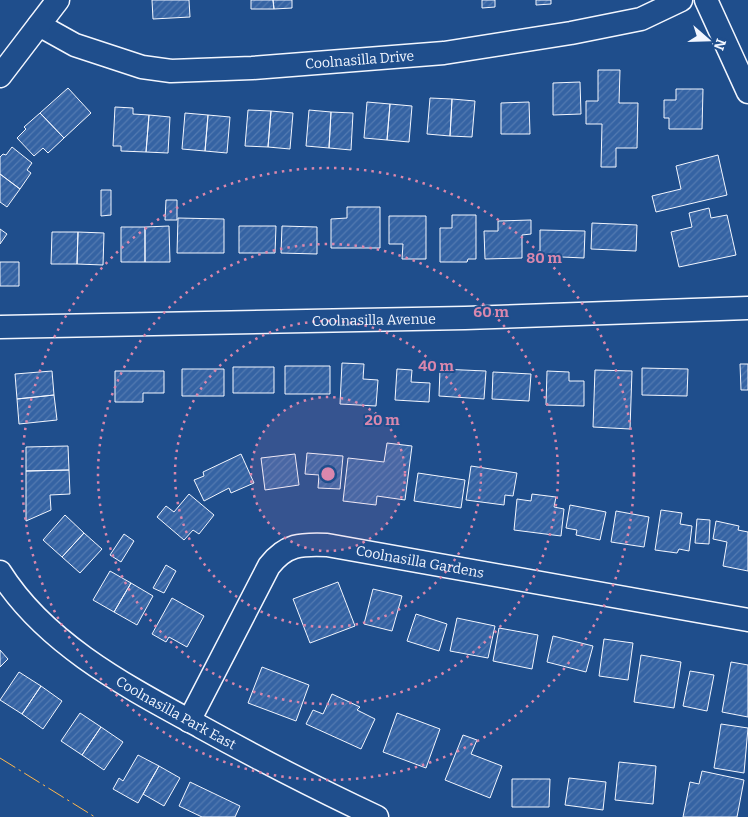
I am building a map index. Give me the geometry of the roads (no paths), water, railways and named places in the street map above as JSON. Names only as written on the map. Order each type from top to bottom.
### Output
[{"type":"street","points":[[0,76],[58,0]]},
{"type":"street","name":"Coolnasilla Drive","points":[[39,26],[75,45],[142,67],[171,71],[252,68],[444,53],[641,19],[681,0]]},
{"type":"street","points":[[706,0],[748,92]]},
{"type":"street","name":"Coolnasilla Avenue","points":[[0,328],[465,318],[748,308]]},
{"type":"street","name":"Coolnasilla Gardens","points":[[189,721],[269,566],[279,554],[292,547],[328,545],[748,620]]},
{"type":"street","name":"Coolnasilla Park East","points":[[0,572],[42,621],[76,651],[130,687],[248,753],[377,817]]}]
